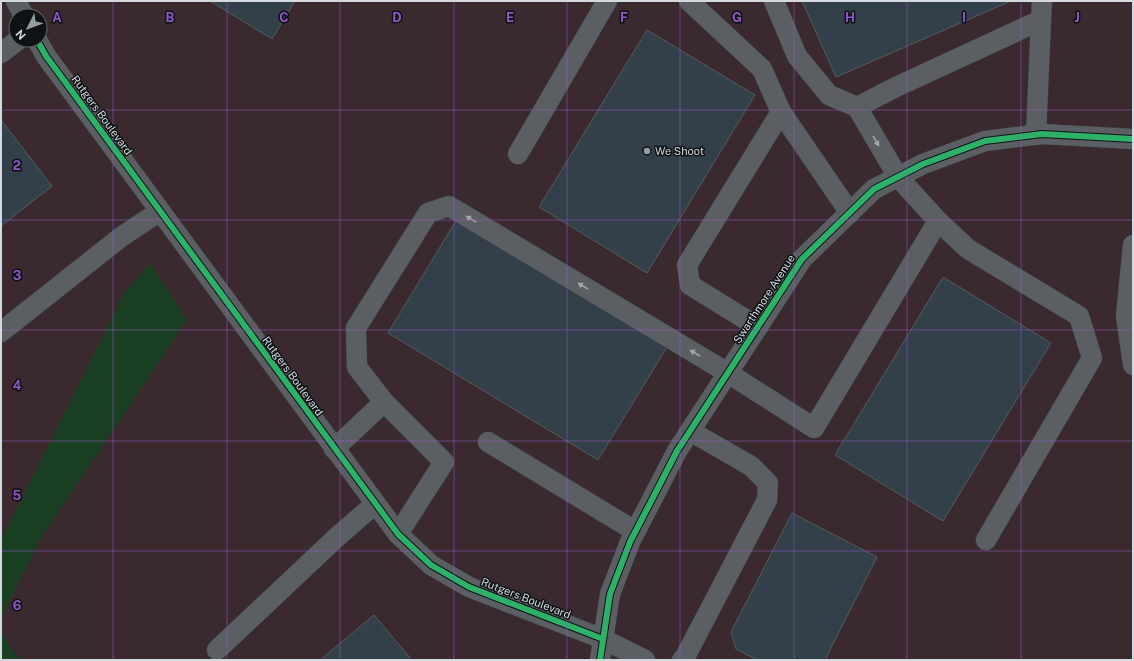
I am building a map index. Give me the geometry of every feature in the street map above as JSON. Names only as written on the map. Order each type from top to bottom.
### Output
[{"type":"street","points":[[518,154],[608,1]]},
{"type":"street","points":[[689,1],[762,69],[781,112],[850,212]]},
{"type":"street","points":[[774,1],[797,56],[829,95],[857,107],[898,177],[938,221],[968,249],[1079,316],[1092,358],[986,540]]},
{"type":"street","points":[[857,107],[1042,11]]},
{"type":"street","points":[[1036,135],[1042,11]]},
{"type":"street","name":"Rutgers Boulevard","points":[[42,48],[334,449],[398,534],[431,565],[469,587],[603,639],[645,660]]},
{"type":"street","points":[[758,327],[690,285],[687,265],[781,112]]},
{"type":"street","name":"Swarthmore Avenue","points":[[600,660],[610,594],[635,531],[677,451],[802,259],[850,212],[874,189],[923,164],[985,141],[1050,134],[1133,139]]},
{"type":"street","points":[[398,534],[444,462],[384,402],[357,367],[356,328],[428,213],[449,206],[728,372],[814,428],[938,221]]},
{"type":"street","points":[[1,332],[122,237],[160,211]]},
{"type":"street","points":[[1133,245],[1126,316],[1133,365]]},
{"type":"street","points":[[334,449],[384,402]]},
{"type":"street","points":[[682,660],[684,659],[767,500],[768,488],[768,483],[751,466],[690,430]]},
{"type":"street","points":[[488,442],[635,531]]},
{"type":"street","points":[[217,650],[338,536],[375,504]]},
{"type":"shaded area","points":[[1,1],[1133,1],[1133,660],[19,660],[1,632]]},
{"type":"green space","points":[[150,263],[187,320],[40,540],[1,618],[1,541],[123,295]]},
{"type":"green space","points":[[1,632],[19,660],[1,660]]},
{"type":"building","points":[[210,1],[295,1],[272,39]]},
{"type":"building","points":[[802,1],[1011,1],[836,77]]},
{"type":"building","name":"We Shoot","points":[[647,30],[755,95],[647,273],[539,207]]},
{"type":"building","points":[[1,120],[52,186],[1,226]]},
{"type":"building","points":[[457,219],[667,347],[598,460],[388,333]]},
{"type":"building","points":[[943,277],[1051,343],[943,521],[835,455]]},
{"type":"building","points":[[792,513],[877,557],[825,660],[757,660],[736,649],[731,632]]},
{"type":"building","points":[[374,615],[412,660],[320,660]]},
{"type":"cycle path","points":[[42,48],[398,534],[431,565],[469,587],[603,639]]},
{"type":"cycle path","points":[[600,660],[610,594],[630,542],[677,451],[802,259],[874,189],[923,164],[985,141],[1042,134],[1133,139]]},
{"type":"place","name":"We Shoot","points":[[647,151]]}]
